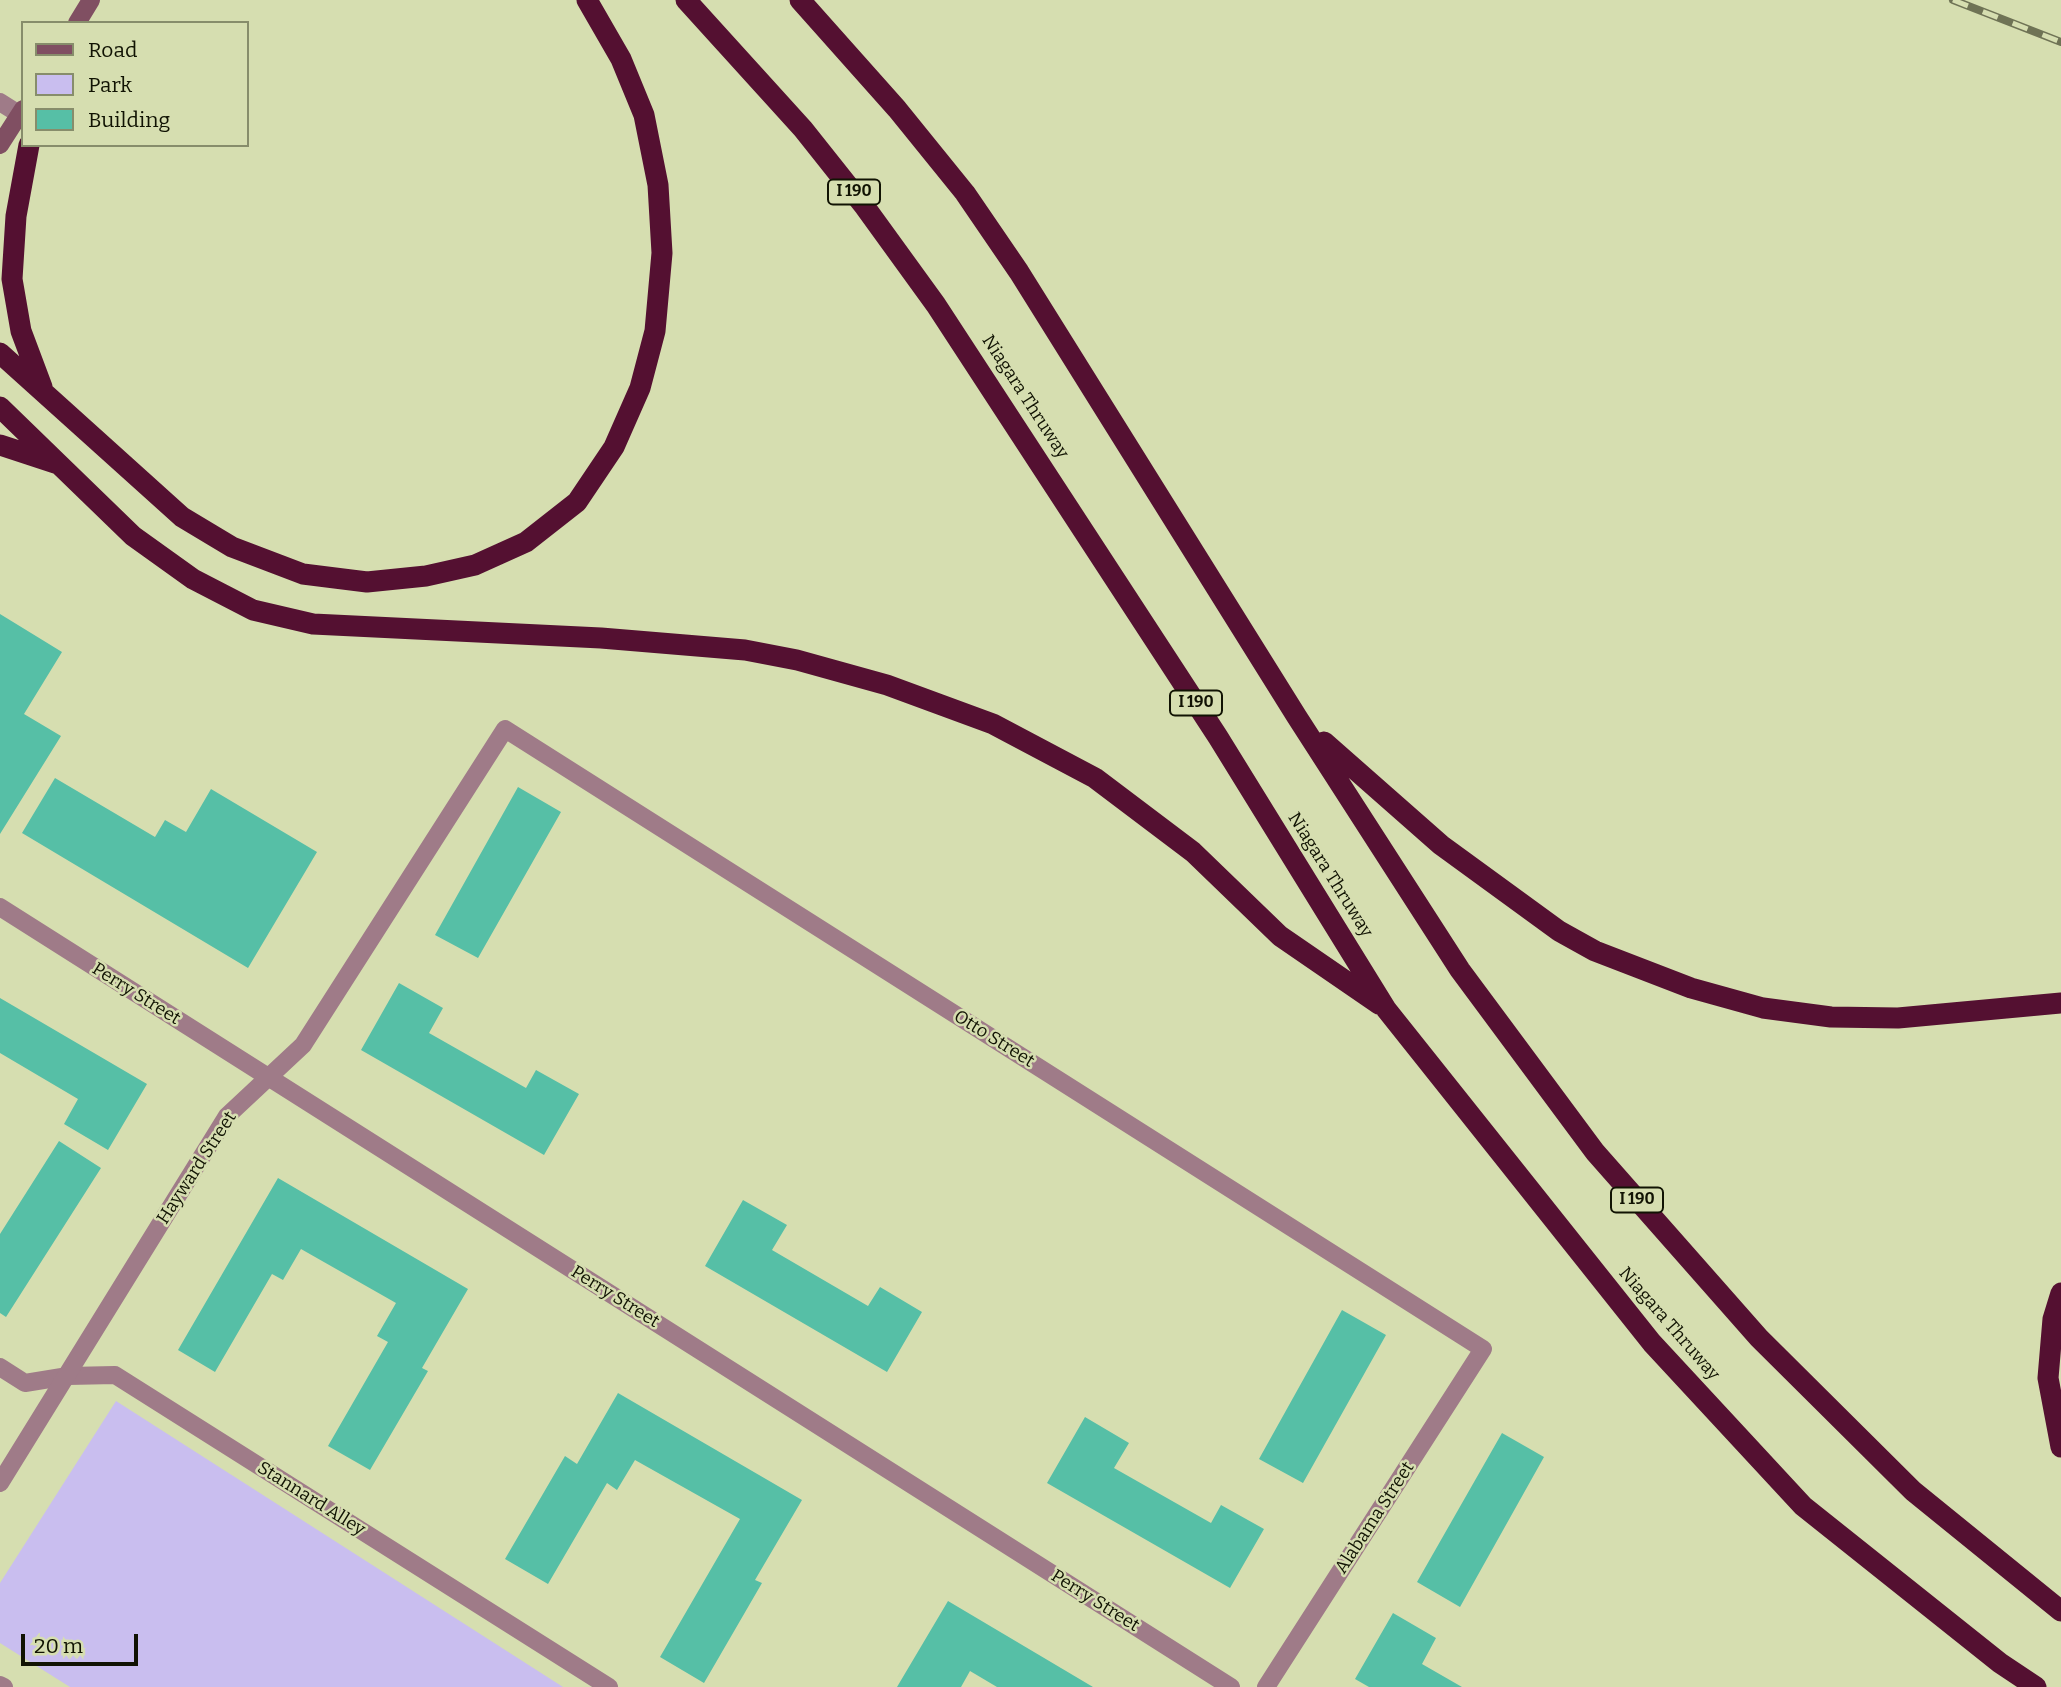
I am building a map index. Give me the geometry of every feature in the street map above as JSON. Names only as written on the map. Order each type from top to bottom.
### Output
[{"type":"highway","points":[[0,353],[182,517],[232,547],[303,574],[367,582],[426,576],[475,565],[526,542],[577,502],[614,447],[640,388],[655,331],[662,253],[658,185],[645,115],[621,59],[587,0]]},
{"type":"highway","name":"Niagara Thruway","points":[[686,0],[803,130],[865,207],[936,305],[1218,737],[1386,1009],[1652,1343],[1803,1506],[2000,1663],[2036,1687]]},
{"type":"highway","name":"I 190","points":[[800,0],[897,109],[965,193],[1062,337],[1297,717],[1460,971],[1595,1152],[1759,1338],[1903,1481],[2061,1611]]},
{"type":"highway","points":[[29,147],[16,216],[12,279],[21,331],[43,389]]},
{"type":"highway","points":[[0,407],[133,536],[193,579],[253,610],[313,624],[614,639],[745,650],[797,660],[887,685],[993,724],[1095,778],[1193,852],[1280,936],[1386,1009]]},
{"type":"highway","points":[[0,445],[61,466]]},
{"type":"highway","points":[[1297,717],[1382,795],[1493,885],[1559,931],[1634,967],[1690,988],[1763,1008],[1831,1017],[1898,1018],[2061,1003]]},
{"type":"highway","points":[[2061,1293],[2053,1319],[2048,1378],[2061,1447]]},
{"type":"street","points":[[78,21],[91,0]]},
{"type":"street","points":[[0,102],[21,111],[0,145]]},
{"type":"street","name":"Hayward Street","points":[[0,1483],[227,1116],[303,1045],[505,729]]},
{"type":"street","name":"Otto Street","points":[[505,729],[1483,1349]]},
{"type":"street","name":"Perry Street","points":[[0,907],[1231,1687]]},
{"type":"street","name":"Alabama Street","points":[[1266,1687],[1483,1349]]},
{"type":"street","name":"Stannard Alley","points":[[0,1367],[25,1383],[68,1376],[115,1375],[609,1687]]},
{"type":"green space","points":[[116,1401],[563,1687],[70,1687],[0,1643],[0,1583]]},
{"type":"building","points":[[0,614],[62,652],[24,714],[61,736],[0,834]]},
{"type":"building","points":[[55,778],[155,837],[165,820],[186,832],[211,789],[317,852],[248,968],[22,833]]},
{"type":"building","points":[[518,787],[561,812],[478,958],[435,935]]},
{"type":"building","points":[[399,983],[443,1008],[429,1033],[526,1088],[536,1070],[579,1094],[544,1155],[361,1050]]},
{"type":"building","points":[[0,998],[147,1084],[108,1150],[64,1124],[78,1099],[0,1053]]},
{"type":"building","points":[[59,1141],[101,1168],[6,1317],[0,1313],[0,1234]]},
{"type":"building","points":[[278,1178],[468,1289],[422,1368],[428,1371],[370,1470],[328,1446],[388,1342],[377,1336],[396,1303],[301,1249],[283,1280],[272,1274],[215,1372],[178,1350]]},
{"type":"building","points":[[743,1200],[787,1225],[772,1250],[868,1306],[880,1287],[922,1312],[887,1372],[705,1266]]},
{"type":"building","points":[[1342,1310],[1386,1335],[1303,1483],[1259,1459]]},
{"type":"building","points":[[618,1393],[802,1500],[755,1580],[762,1583],[704,1683],[660,1657],[740,1519],[635,1460],[617,1490],[607,1483],[548,1584],[505,1559],[565,1456],[577,1464]]},
{"type":"building","points":[[1085,1417],[1129,1443],[1114,1468],[1211,1523],[1221,1505],[1264,1529],[1230,1588],[1047,1483]]},
{"type":"building","points":[[1502,1433],[1544,1457],[1460,1607],[1417,1582]]},
{"type":"building","points":[[948,1601],[1093,1687],[997,1687],[970,1671],[961,1687],[897,1687]]},
{"type":"building","points":[[1393,1613],[1436,1638],[1422,1664],[1462,1687],[1369,1687],[1355,1679]]},
{"type":"railway","points":[[1953,0],[2061,42]]}]
